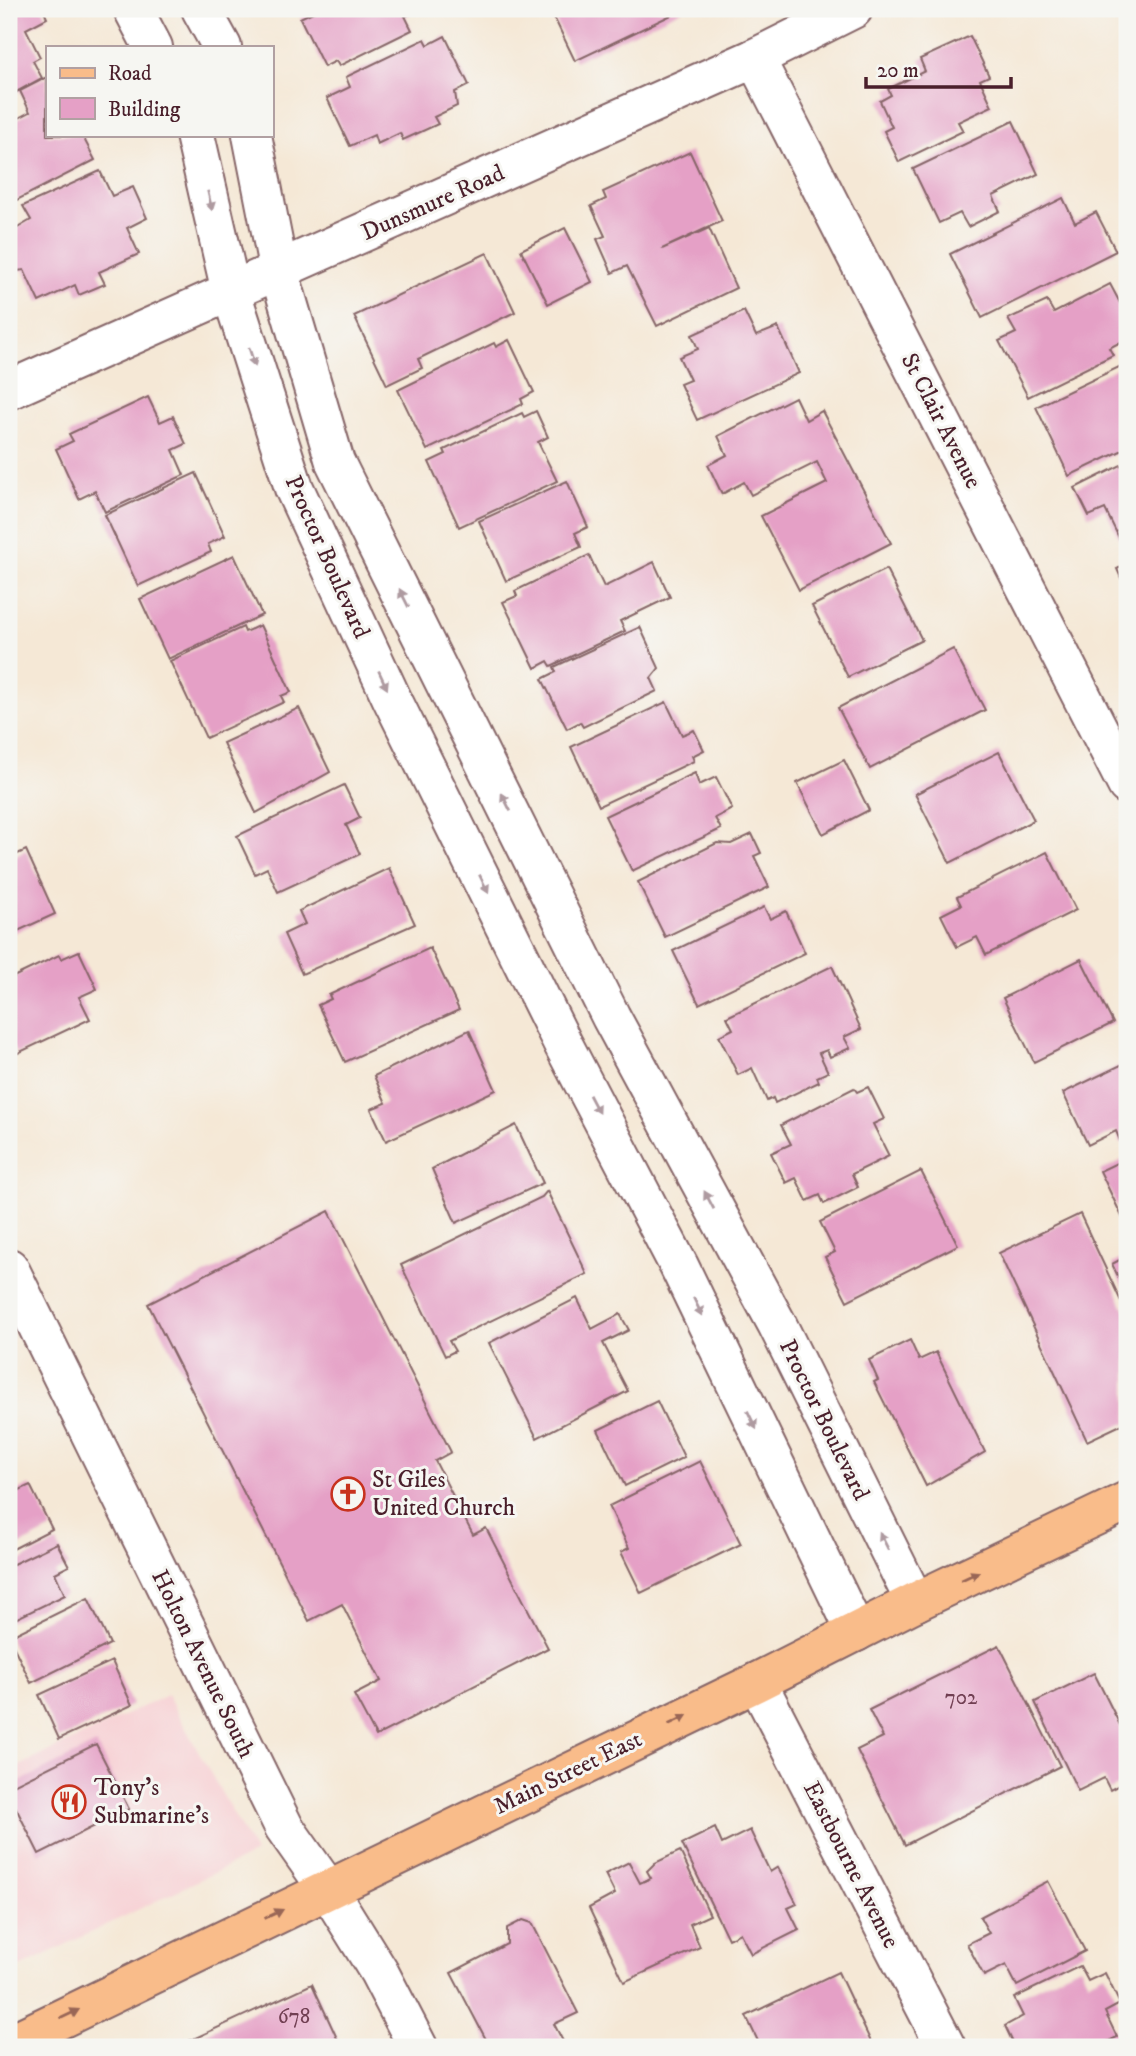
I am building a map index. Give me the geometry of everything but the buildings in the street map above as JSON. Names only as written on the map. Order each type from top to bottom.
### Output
[{"type":"main road","name":"Main Street East","points":[[9,2044],[1127,1501]]},
{"type":"street","points":[[133,9],[152,46]]},
{"type":"street","points":[[201,9],[221,46]]},
{"type":"street","name":"Dunsmure Road","points":[[9,390],[755,58],[787,23],[853,9]]},
{"type":"street","name":"St Clair Avenue","points":[[755,58],[1127,785]]},
{"type":"street","name":"Proctor Boulevard","points":[[195,136],[231,292],[294,488],[392,698],[563,1044],[679,1266],[856,1632]]},
{"type":"street","name":"Proctor Boulevard","points":[[252,136],[279,272],[335,462],[570,929],[611,1017],[777,1324],[915,1602]]},
{"type":"street","points":[[520,956],[570,929]]},
{"type":"street","points":[[563,1044],[611,1017]]},
{"type":"street","points":[[679,1266],[730,1240]]},
{"type":"street","name":"Holton Avenue South","points":[[9,1268],[284,1827],[327,1888],[379,1972],[418,2047]]},
{"type":"street","name":"Eastbourne Avenue","points":[[757,1682],[946,2047]]},
{"type":"shaded area","points":[[167,1695],[255,1853],[9,1972],[9,1771]]},
{"type":"place","name":"St Giles United Church","points":[[348,1494]]},
{"type":"place","name":"Tony's Submarine's","points":[[69,1802]]}]
